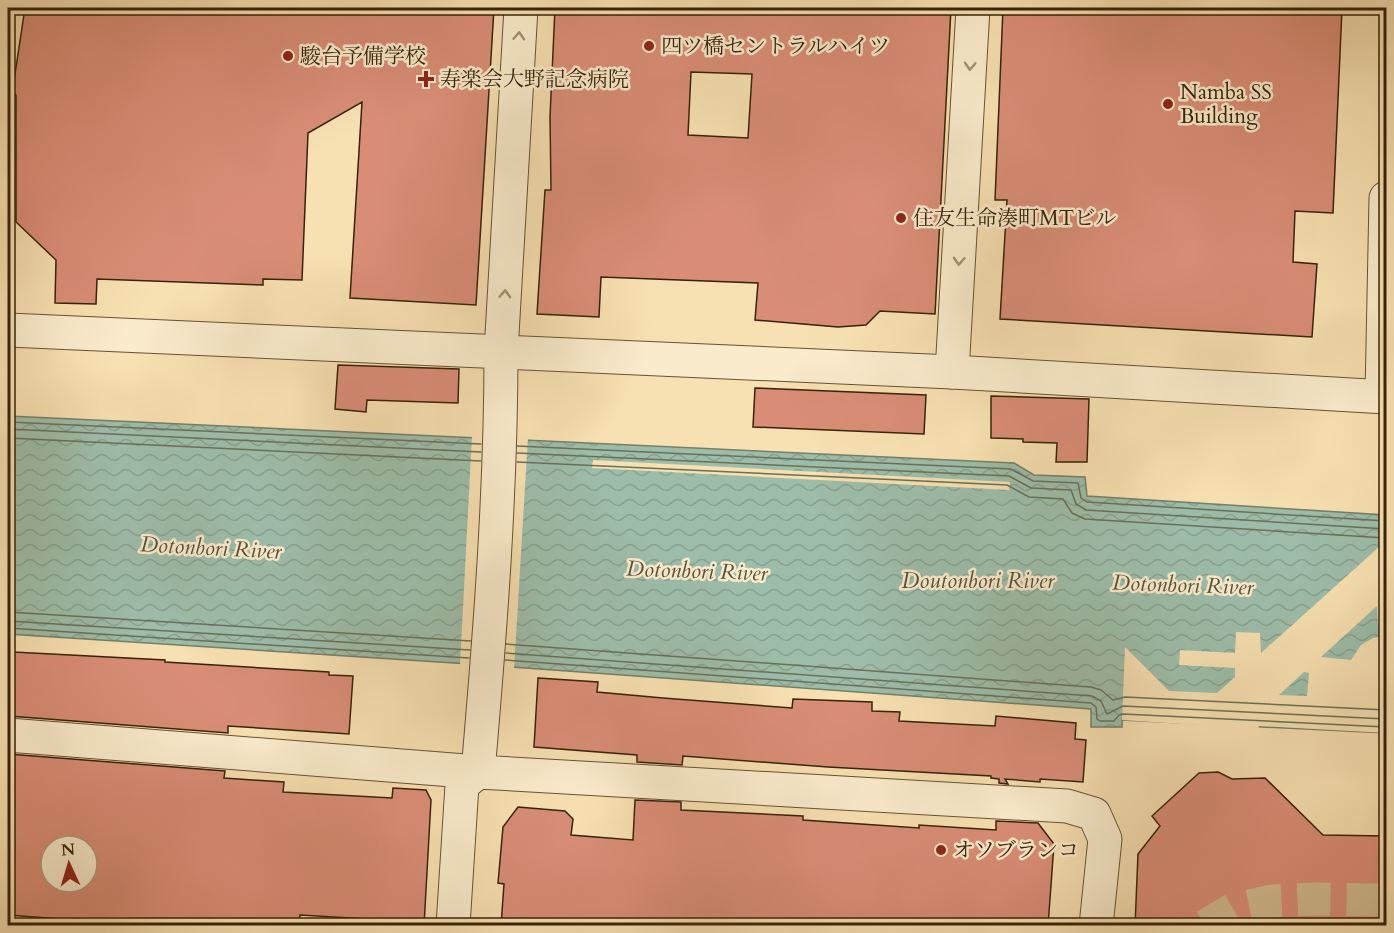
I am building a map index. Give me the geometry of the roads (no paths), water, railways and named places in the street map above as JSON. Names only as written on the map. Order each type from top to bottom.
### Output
[{"type":"street","points":[[453,926],[462,785],[478,772],[486,679],[501,416],[501,352],[521,8]]},
{"type":"street","points":[[952,372],[973,8]]},
{"type":"street","points":[[8,330],[952,372],[1384,397],[1386,198]]},
{"type":"street","points":[[8,735],[478,772],[1067,806],[1094,814],[1105,839],[1096,926]]},
{"type":"water","name":"Doutonbori River","points":[[8,416],[1014,463],[1034,475],[1085,477],[1087,496],[1386,515],[1386,733],[1122,720],[1122,727],[1091,727],[1091,709],[485,665],[8,634]]},
{"type":"tunnel","points":[[1205,926],[1234,909],[1273,901],[1386,900]]},
{"type":"place","name":"四ツ橋セントラルハイツ","points":[[649,46]]},
{"type":"place","name":"駿台予備学校","points":[[288,56]]},
{"type":"place","name":"寿楽会大野記念病院","points":[[426,79]]},
{"type":"place","name":"Namba SS Building","points":[[1168,104]]},
{"type":"place","name":"住友生命湊町MTビル","points":[[901,218]]},
{"type":"place","name":"オソブランコ","points":[[941,850]]},
{"type":"water label","name":"Dotonbori River","points":[[211,548]]},
{"type":"water label","name":"Dotonbori River","points":[[697,571]]},
{"type":"water label","name":"Dotonbori River","points":[[1183,585]]}]
